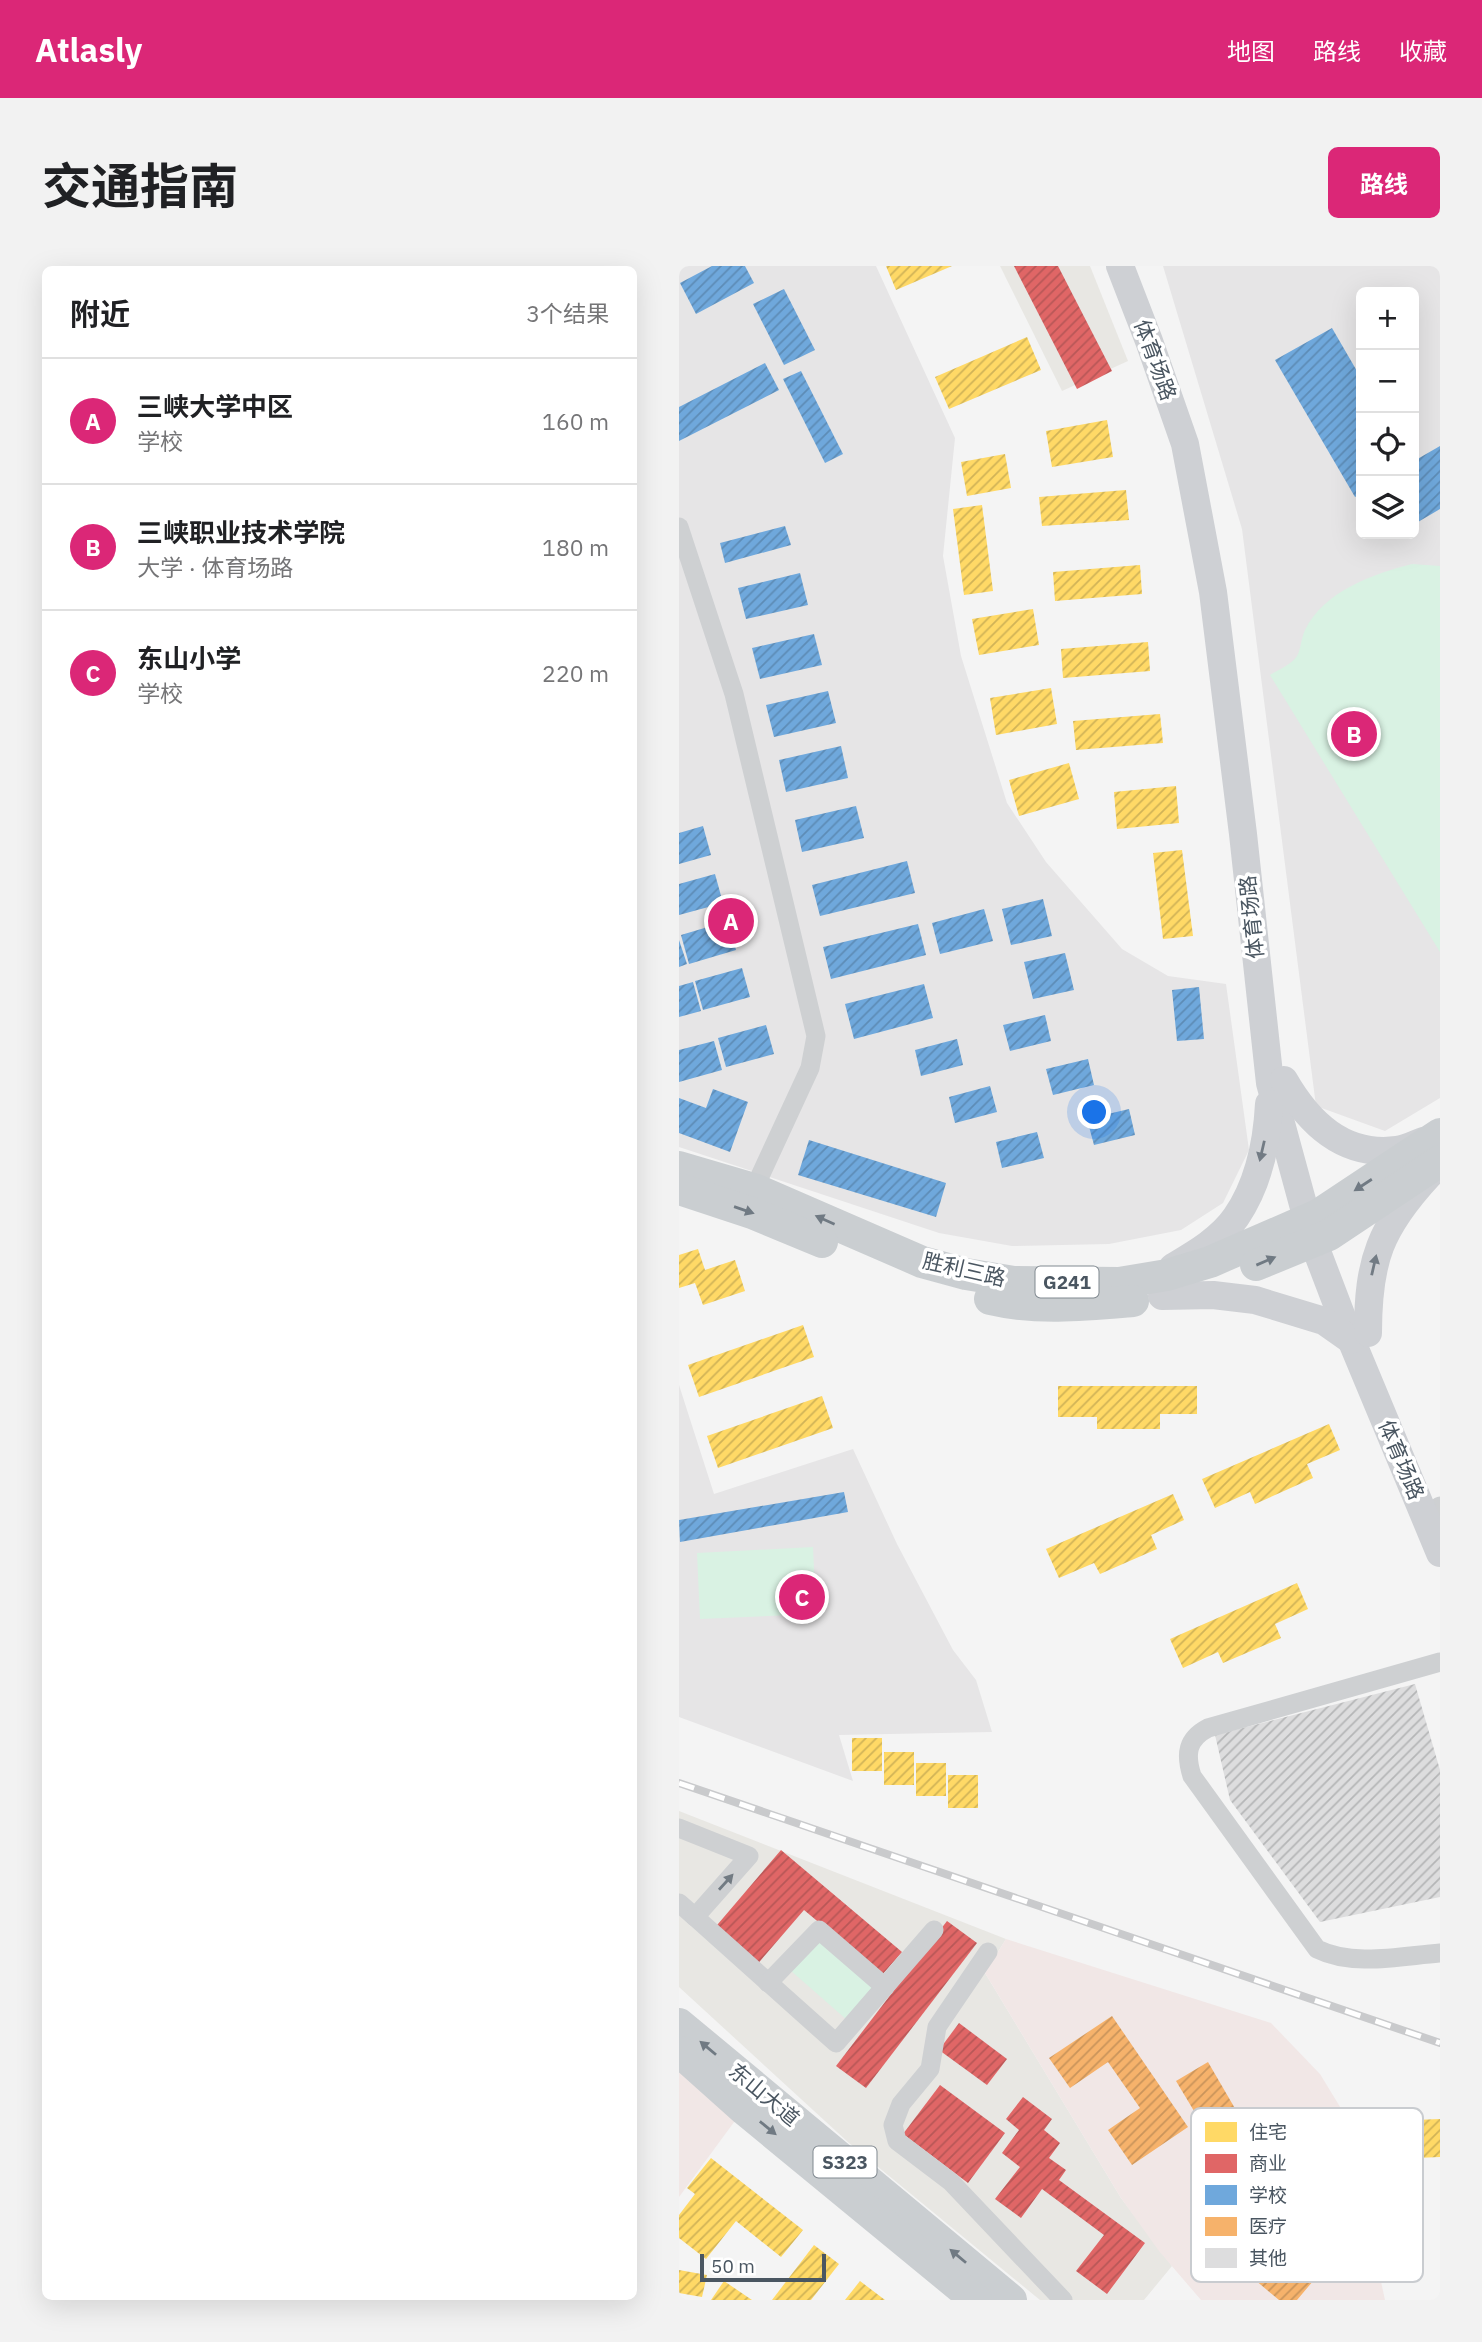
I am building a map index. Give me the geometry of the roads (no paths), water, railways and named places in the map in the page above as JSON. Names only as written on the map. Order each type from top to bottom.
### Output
[{"type":"main road","name":"体育场路","points":[[1120,266],[1185,444],[1213,592],[1277,1082],[1317,1227],[1440,1553]]},
{"type":"main road","name":"体育场路","points":[[1132,266],[1148,304],[1194,438],[1219,570],[1277,1082]]},
{"type":"main road","points":[[1277,1082],[1326,1133],[1347,1143],[1372,1150],[1439,1149]]},
{"type":"main road","points":[[1159,1286],[1235,1218],[1251,1189],[1261,1159],[1277,1082]]},
{"type":"main road","points":[[1159,1286],[1255,1300],[1324,1321],[1360,1336],[1376,1254],[1392,1219],[1408,1199],[1439,1149]]},
{"type":"main road","name":"胜利三路","points":[[679,1189],[752,1213],[916,1282],[1010,1304],[1080,1306],[1145,1300],[1159,1286],[1210,1262],[1317,1227],[1439,1149]]},
{"type":"main road","name":"胜利三路","points":[[679,1167],[754,1189],[922,1262],[966,1275],[1014,1282],[1159,1286]]},
{"type":"main road","name":"体育场路","points":[[1360,1336],[1439,1510]]},
{"type":"main road","name":"东山大道","points":[[679,2024],[1011,2300]]},
{"type":"main road","name":"东山大道","points":[[679,2051],[745,2110],[976,2300]]},
{"type":"street","points":[[679,527],[734,694],[816,1037],[810,1068],[754,1189]]},
{"type":"street","points":[[1440,1662],[1208,1728],[1198,1733],[1191,1741],[1188,1763],[1192,1776],[1317,1949],[1331,1956],[1350,1959],[1440,1953]]},
{"type":"street","points":[[679,1828],[749,1856],[695,1917]]},
{"type":"street","points":[[679,1903],[836,2043],[934,1930]]},
{"type":"street","points":[[768,1983],[819,1930],[885,1987]]},
{"type":"street","points":[[988,1952],[937,2027],[930,2069],[901,2104],[893,2125],[897,2141],[951,2182],[1063,2300]]},
{"type":"railway","points":[[679,1783],[1440,2043]]},
{"type":"place","name":"三峡职业技术学院","points":[[1354,734]]},
{"type":"place","name":"三峡大学中区","points":[[731,921]]},
{"type":"place","name":"东山小学","points":[[802,1597]]}]
